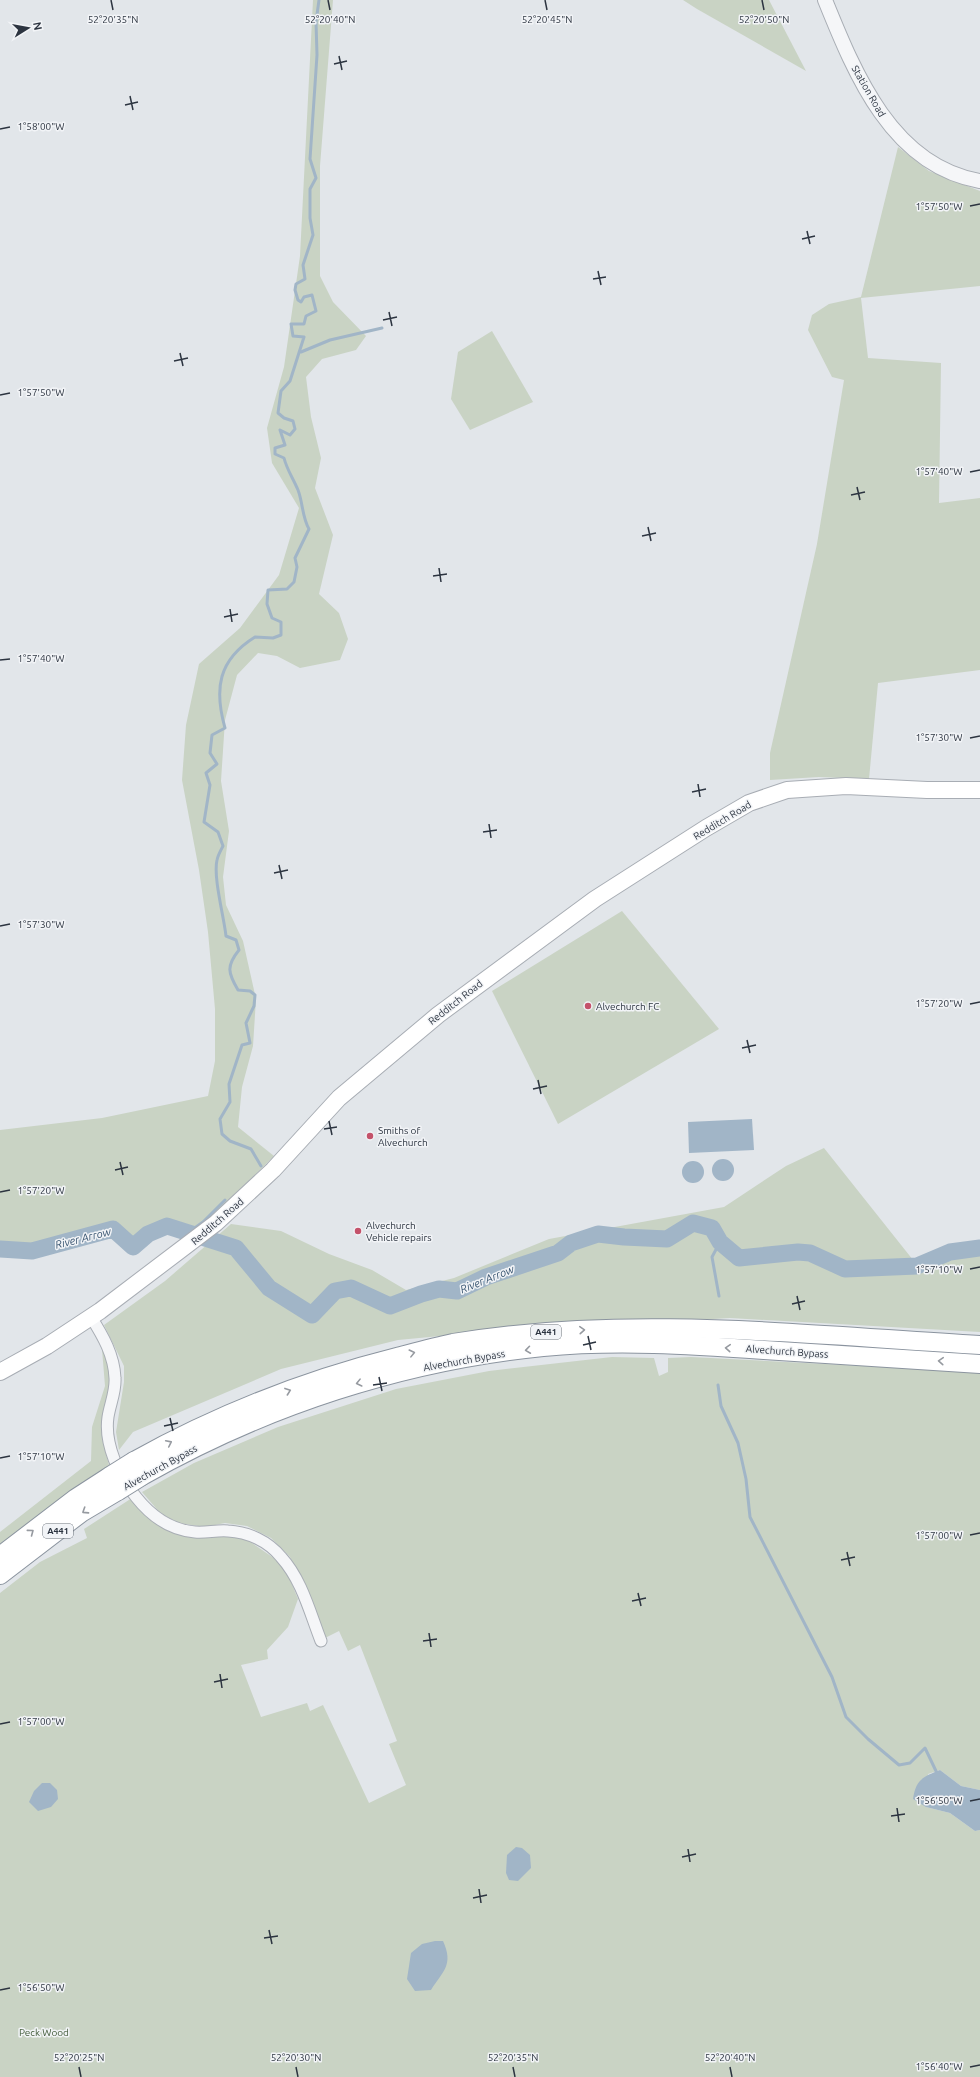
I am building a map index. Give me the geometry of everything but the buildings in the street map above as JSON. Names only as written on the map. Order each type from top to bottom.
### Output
[{"type":"highway","name":"Alvechurch Bypass","points":[[0,1575],[81,1513],[114,1483],[242,1408],[344,1370],[452,1344],[542,1332],[611,1328],[679,1328],[980,1345]]},
{"type":"highway","name":"Alvechurch Bypass","points":[[138,1468],[168,1461],[250,1422],[346,1387],[449,1361],[543,1347],[611,1344],[678,1344],[980,1364]]},
{"type":"highway","name":"Alvechurch Bypass","points":[[0,1556],[76,1498],[114,1483]]},
{"type":"main road","name":"Redditch Road","points":[[0,1372],[47,1346],[91,1317],[216,1223],[273,1170],[339,1098],[438,1015],[595,899],[749,802],[773,793],[804,787],[846,786],[927,790],[980,790]]},
{"type":"street","name":"Station Road","points":[[825,0],[859,76],[885,119],[906,142],[930,162],[945,171],[962,178],[980,181]]},
{"type":"street","points":[[91,1317],[108,1346],[115,1371],[115,1389],[107,1425],[113,1458],[136,1496],[159,1519],[180,1529],[196,1532],[229,1531],[241,1533],[252,1536],[273,1548],[291,1570],[299,1584],[321,1641]]},
{"type":"green space","points":[[313,0],[333,0],[320,166],[320,276],[333,302],[366,336],[356,350],[322,359],[306,377],[311,417],[321,458],[315,488],[333,535],[319,594],[339,613],[348,639],[340,660],[300,668],[277,656],[258,653],[237,675],[225,720],[221,781],[229,831],[223,877],[226,905],[243,941],[256,999],[253,1046],[242,1087],[238,1127],[274,1156],[212,1218],[189,1232],[167,1226],[148,1234],[133,1247],[113,1229],[32,1251],[0,1249],[0,1130],[102,1118],[208,1096],[215,1061],[215,1009],[208,932],[199,870],[182,780],[186,725],[199,664],[240,628],[279,575],[299,508],[272,463],[267,428],[284,367],[300,256]]},
{"type":"green space","points":[[683,0],[769,0],[806,71],[697,9]]},
{"type":"green space","points":[[898,147],[929,171],[980,191],[980,286],[861,298],[868,358],[941,363],[939,503],[980,498],[980,670],[878,683],[869,779],[819,777],[770,780],[770,753],[817,544],[844,380],[832,377],[808,330],[812,315],[829,304],[861,297]]},
{"type":"green space","points":[[492,331],[533,402],[470,430],[451,399],[458,352]]},
{"type":"green space","points":[[622,911],[719,1029],[558,1124],[492,991]]},
{"type":"green space","points":[[824,1148],[917,1265],[950,1252],[980,1248],[980,1332],[730,1318],[451,1335],[398,1340],[281,1369],[133,1432],[119,1450],[116,1432],[124,1382],[124,1366],[104,1325],[165,1281],[231,1224],[281,1231],[329,1254],[372,1270],[406,1290],[454,1278],[549,1239],[724,1207],[786,1166]]},
{"type":"green space","points":[[102,1349],[111,1372],[111,1388],[104,1410],[102,1438],[109,1465],[0,1547],[0,1532],[91,1461],[92,1427],[105,1386]]},
{"type":"green space","name":"Peck Wood","points":[[612,1357],[654,1358],[659,1376],[668,1372],[668,1358],[691,1357],[980,1372],[980,1790],[961,1786],[940,1770],[928,1774],[926,1807],[950,1813],[975,1831],[980,1830],[980,2077],[0,2077],[0,1593],[40,1562],[87,1538],[84,1529],[132,1498],[147,1514],[221,1535],[246,1539],[284,1565],[298,1599],[288,1627],[267,1650],[268,1659],[241,1665],[261,1717],[307,1703],[310,1711],[323,1705],[369,1803],[406,1785],[389,1744],[397,1741],[360,1645],[348,1651],[339,1631],[325,1638],[290,1557],[271,1538],[247,1526],[225,1523],[205,1527],[179,1523],[161,1514],[142,1492],[194,1463],[278,1427],[396,1389],[489,1371]]},
{"type":"water","points":[[752,1119],[754,1150],[689,1153],[688,1122]]},
{"type":"water","points":[[723,1159],[731,1162],[734,1170],[731,1178],[723,1181],[715,1178],[712,1170],[715,1162]]},
{"type":"water","points":[[693,1161],[701,1164],[704,1172],[701,1180],[693,1183],[685,1180],[682,1172],[685,1164]]},
{"type":"water","points":[[940,1770],[961,1786],[980,1790],[980,1830],[975,1831],[950,1813],[926,1807],[913,1799],[918,1783],[924,1777]]},
{"type":"water","points":[[42,1783],[50,1783],[57,1790],[58,1799],[51,1807],[38,1811],[29,1802],[34,1791]]},
{"type":"water","points":[[516,1847],[522,1848],[530,1855],[531,1868],[518,1881],[509,1880],[506,1873],[507,1855]]},
{"type":"water","points":[[443,1941],[447,1956],[446,1967],[431,1990],[415,1991],[407,1979],[411,1953],[422,1944]]},
{"type":"waterway","points":[[261,1166],[251,1149],[230,1141],[222,1134],[220,1119],[230,1102],[229,1084],[242,1045],[250,1043],[246,1023],[254,1006],[255,995],[250,991],[238,990],[230,974],[230,965],[239,950],[236,940],[226,936],[216,876],[217,860],[223,846],[218,832],[204,822],[210,785],[206,773],[217,764],[210,753],[212,735],[225,728],[220,701],[220,688],[222,676],[226,666],[233,655],[255,637],[273,638],[281,635],[281,622],[272,618],[267,604],[268,590],[287,589],[294,582],[297,567],[295,558],[309,529],[305,520],[298,490],[284,458],[275,454],[275,448],[285,445],[280,430],[290,435],[295,429],[293,421],[284,418],[278,413],[281,391],[290,381],[304,337],[293,336],[291,324],[304,324],[306,316],[316,311],[312,295],[304,297],[301,302],[298,300],[295,290],[296,284],[305,279],[303,265],[313,235],[310,218],[310,189],[316,178],[310,159],[317,55],[316,22],[319,0]]},
{"type":"waterway","points":[[301,352],[330,340],[382,328]]},
{"type":"waterway","points":[[189,1232],[203,1222],[225,1200]]},
{"type":"waterway","name":"River Arrow","points":[[0,1249],[32,1251],[113,1229],[133,1247],[148,1234],[167,1226],[236,1248],[269,1288],[312,1315],[335,1291],[351,1288],[390,1306],[439,1289],[457,1291],[486,1277],[558,1253],[571,1243],[598,1234],[667,1239],[693,1223],[712,1228],[720,1242],[739,1258],[798,1252],[810,1253],[845,1269],[917,1266],[950,1252],[980,1248]]},
{"type":"waterway","points":[[719,1296],[712,1257],[720,1242]]},
{"type":"waterway","points":[[718,1385],[721,1406],[738,1443],[746,1479],[750,1517],[832,1677],[846,1717],[868,1739],[899,1765],[910,1763],[925,1748],[936,1771]]},
{"type":"place","name":"Alvechurch FC","points":[[588,1006]]},
{"type":"place","name":"Smiths of Alvechurch","points":[[370,1136]]},
{"type":"place","name":"Alvechurch Vehicle repairs","points":[[358,1231]]}]
